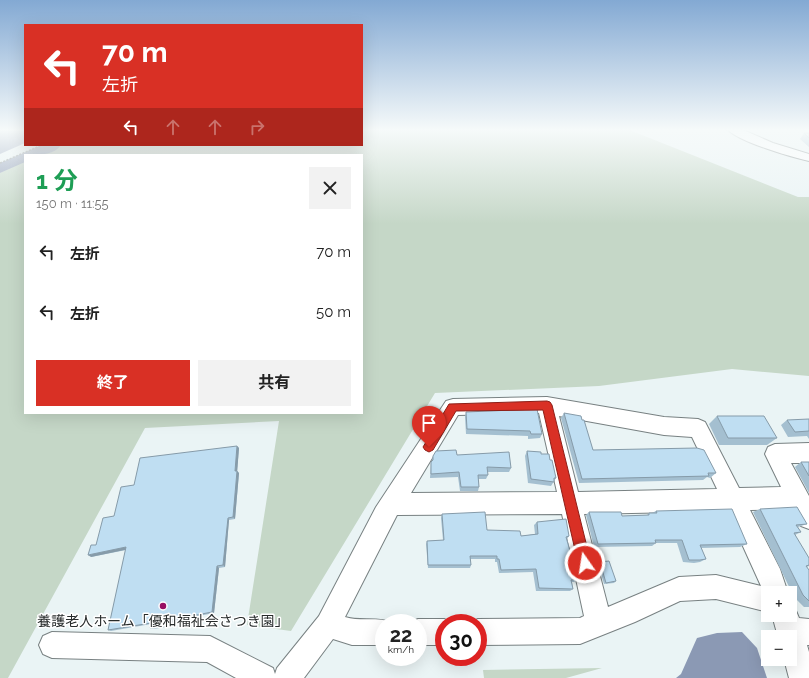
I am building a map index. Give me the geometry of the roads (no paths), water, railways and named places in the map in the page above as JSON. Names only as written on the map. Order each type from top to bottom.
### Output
[{"type":"street","points":[[547,405],[599,624]]},
{"type":"street","points":[[287,678],[328,625],[384,515],[453,407],[547,405],[664,426],[698,428],[774,586]]},
{"type":"street","points":[[809,453],[775,454],[809,518]]},
{"type":"street","points":[[392,504],[570,503],[798,498]]},
{"type":"street","points":[[487,632],[580,631],[679,589],[716,587],[761,598]]},
{"type":"street","points":[[328,625],[352,632],[375,632]]},
{"type":"street","points":[[795,626],[803,678]]},
{"type":"street","points":[[52,645],[210,649],[263,678]]},
{"type":"water","points":[[742,632],[757,648],[761,660],[761,666],[763,666],[767,678],[676,678],[681,674],[697,638],[717,633]]},
{"type":"waterway","points":[[0,169],[17,161]]},
{"type":"place","name":"養護老人ホーム「優和福祉会さつき園」","points":[[163,606]]}]
